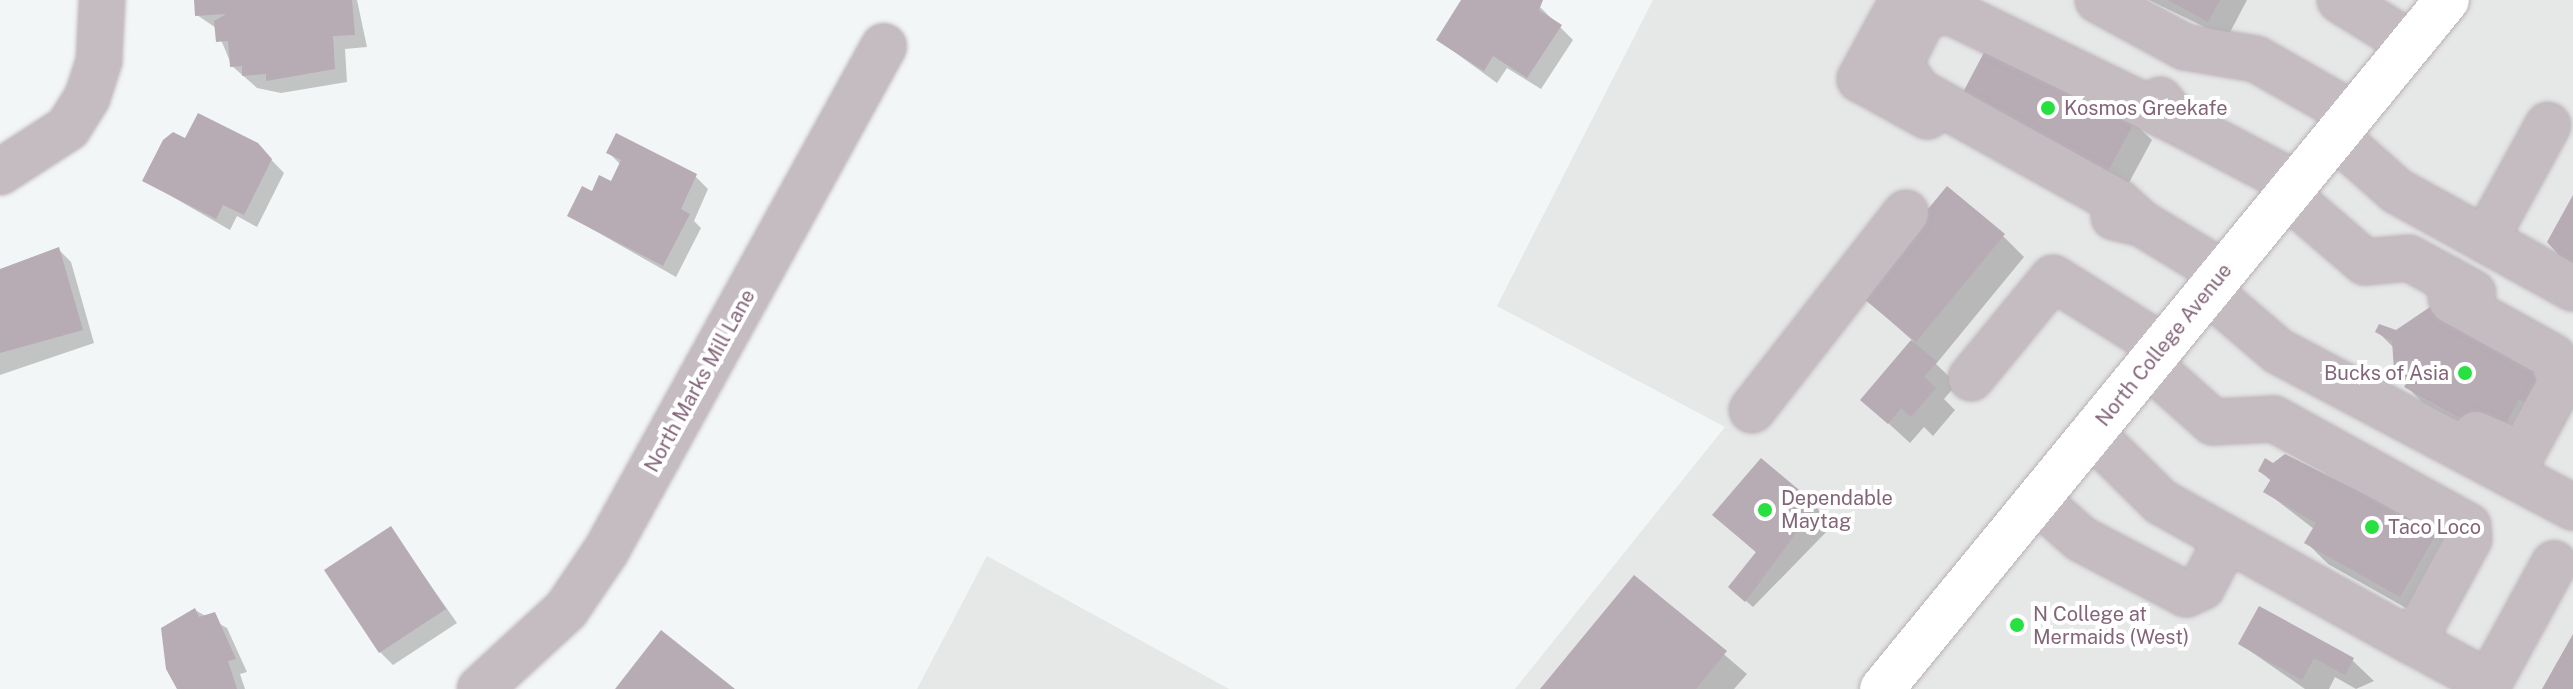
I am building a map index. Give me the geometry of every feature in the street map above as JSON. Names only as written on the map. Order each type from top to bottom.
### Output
[{"type":"main road","name":"North College Avenue","points":[[1882,689],[2447,0]]},
{"type":"street","points":[[1902,0],[1860,79],[2105,215],[2141,223]]},
{"type":"street","points":[[1982,0],[2148,86],[2178,122]]},
{"type":"street","points":[[2098,0],[2185,47],[2256,59]]},
{"type":"street","points":[[2131,0],[2256,59],[2344,125],[2397,191],[2573,288]]},
{"type":"street","points":[[2340,0],[2411,44]]},
{"type":"street","points":[[0,172],[68,128],[99,60],[102,8]]},
{"type":"street","points":[[2573,348],[2409,258],[2365,262],[2291,190],[2178,122],[1951,12],[1931,13],[1920,24],[1900,64],[1918,91],[2118,202],[2216,282],[2278,351],[2573,507]]},
{"type":"street","name":"North Marks Mill Lane","points":[[480,689],[566,610],[606,551],[884,46]]},
{"type":"street","points":[[2485,240],[2548,125]]},
{"type":"street","points":[[1752,410],[1906,213]]},
{"type":"street","points":[[1971,378],[2053,278],[2155,355],[2213,422],[2274,419],[2468,526],[2469,539],[2413,642]]},
{"type":"street","points":[[2374,402],[2408,398],[2522,454],[2560,384],[2553,357],[2452,301],[2448,279]]},
{"type":"street","points":[[2527,483],[2573,397]]},
{"type":"street","points":[[2092,434],[2161,502],[2488,686],[2554,564]]},
{"type":"street","points":[[2245,549],[2293,557],[2396,614],[2409,614],[2451,538],[2449,527],[2368,483],[2360,466]]},
{"type":"street","points":[[2037,500],[2081,539],[2186,594],[2202,587],[2245,549]]},
{"type":"shaded area","points":[[1653,0],[2573,0],[2573,689],[1515,689],[1725,427],[1497,306]]},
{"type":"shaded area","points":[[987,556],[1229,689],[917,689]]},
{"type":"building","points":[[194,0],[352,0],[355,35],[333,36],[335,69],[266,81],[266,74],[242,76],[242,66],[230,67],[228,41],[216,42],[214,21],[226,14],[195,16]]},
{"type":"building","points":[[1461,0],[1543,0],[1539,10],[1562,25],[1527,78],[1493,56],[1484,71],[1436,40]]},
{"type":"building","points":[[2168,0],[2220,0],[2208,22]]},
{"type":"building","name":"Kosmos Greekafe","points":[[1989,43],[2135,121],[2107,173],[1961,96]]},
{"type":"building","points":[[198,113],[258,143],[272,159],[244,215],[223,205],[216,219],[142,181],[163,140],[173,132],[185,138]]},
{"type":"building","points":[[616,133],[697,174],[681,209],[690,214],[663,266],[567,216],[582,186],[592,191],[599,175],[611,181],[621,160],[606,153]]},
{"type":"building","points":[[1947,186],[2005,234],[1916,342],[1858,294]]},
{"type":"building","points":[[2573,195],[2573,271],[2547,242]]},
{"type":"building","points":[[59,247],[83,330],[0,353],[0,269]]},
{"type":"building","name":"Bucks of Asia","points":[[2430,307],[2543,354],[2532,375],[2552,385],[2539,410],[2519,399],[2498,439],[2404,387],[2409,379],[2394,370],[2392,341],[2375,332],[2379,324],[2396,330]]},
{"type":"building","points":[[1911,340],[1937,362],[1924,377],[1936,388],[1911,417],[1901,408],[1888,424],[1860,400]]},
{"type":"building","name":"Taco Loco","points":[[2285,454],[2438,531],[2400,597],[2304,543],[2316,523],[2263,492],[2271,479],[2258,471],[2265,458],[2273,463]]},
{"type":"building","name":"Dependable Maytag","points":[[1761,458],[1817,505],[1745,602],[1728,587],[1756,552],[1712,515]]},
{"type":"building","points":[[391,526],[446,609],[379,653],[324,570]]},
{"type":"building","points":[[1634,575],[1727,651],[1696,689],[1540,689]]},
{"type":"building","points":[[2259,606],[2354,658],[2345,675],[2314,658],[2302,680],[2238,644]]},
{"type":"building","points":[[195,608],[199,617],[215,612],[236,659],[228,661],[237,689],[177,689],[166,669],[161,628]]},
{"type":"building","points":[[661,630],[735,689],[615,689]]},
{"type":"building","points":[[2573,634],[2573,689],[2542,689]]},
{"type":"place","name":"Kosmos Greekafe","points":[[2048,108]]},
{"type":"place","name":"Bucks of Asia","points":[[2465,373]]},
{"type":"place","name":"Dependable Maytag","points":[[1765,510]]},
{"type":"place","name":"Taco Loco","points":[[2372,527]]},
{"type":"place","name":"N College at Mermaids (West)","points":[[2017,625]]}]
